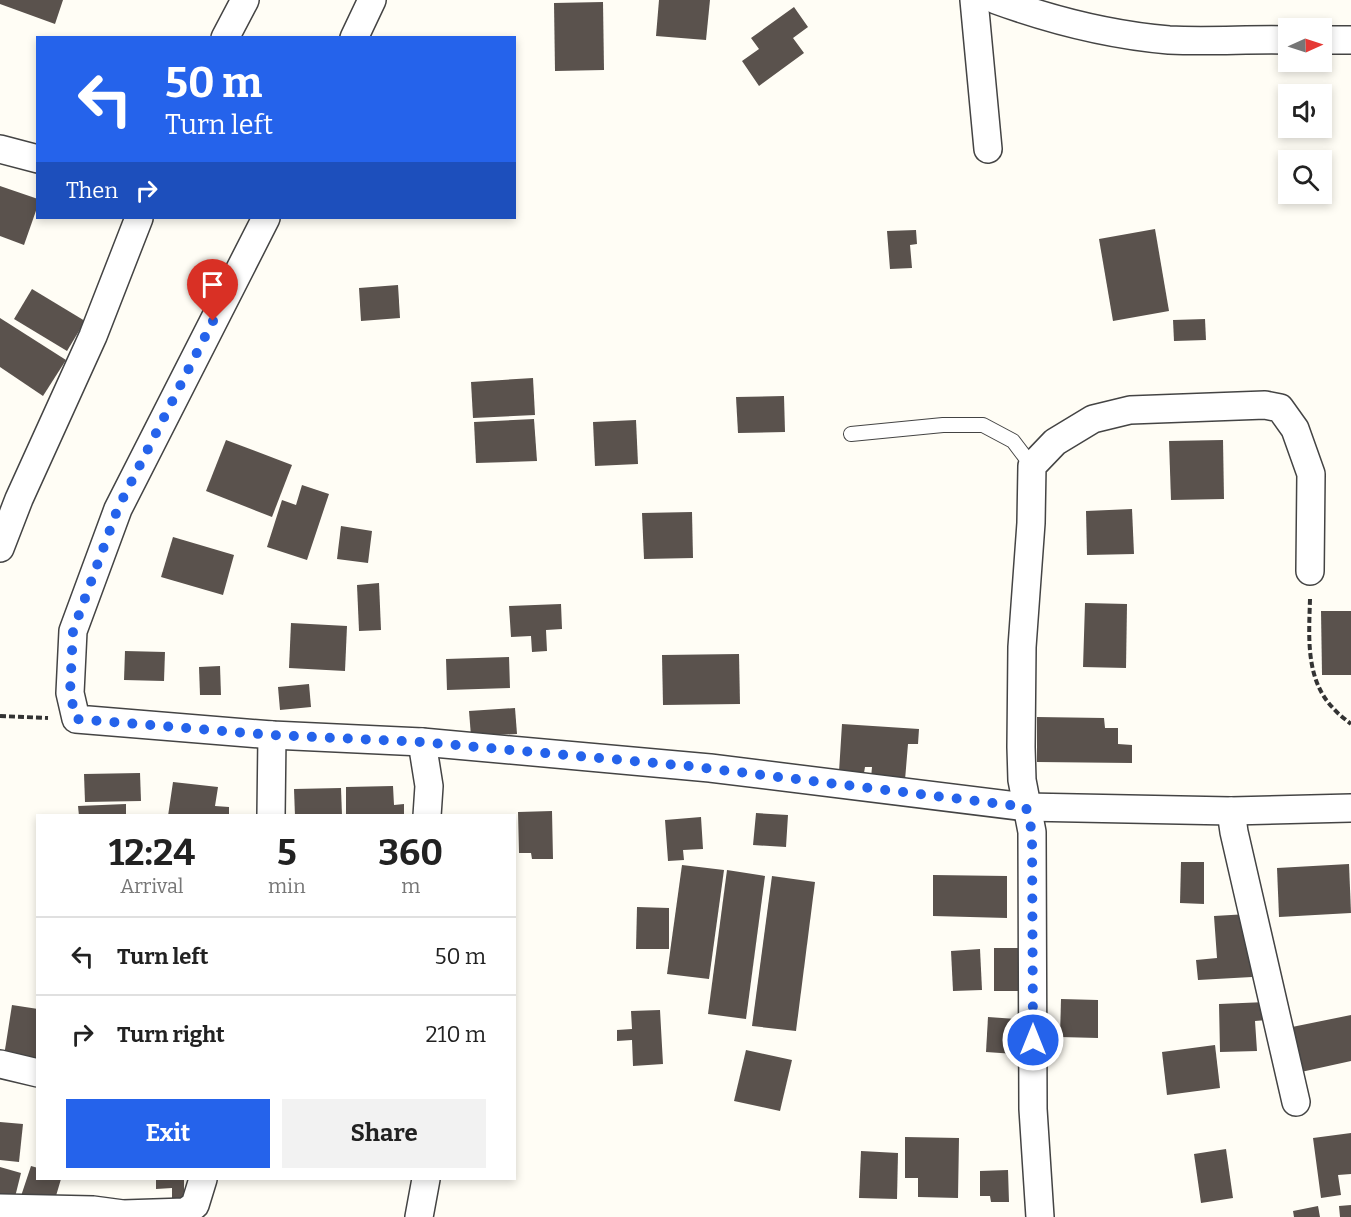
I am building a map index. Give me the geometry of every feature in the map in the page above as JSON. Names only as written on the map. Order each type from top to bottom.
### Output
[{"type":"street","points":[[226,36],[244,0]]},
{"type":"street","points":[[355,36],[372,0]]},
{"type":"street","points":[[974,0],[988,149]]},
{"type":"street","points":[[996,0],[1043,17],[1101,30],[1169,40],[1278,40]]},
{"type":"street","points":[[1332,40],[1351,40]]},
{"type":"street","points":[[0,149],[36,158]]},
{"type":"street","points":[[0,548],[19,499],[93,336],[139,219]]},
{"type":"street","points":[[265,219],[118,508],[73,631],[70,693],[76,719],[272,735],[422,742],[710,768],[1026,807],[1231,811],[1351,808]]},
{"type":"street","points":[[1040,1217],[1033,1109],[1032,832],[1022,780],[1021,747],[1022,647],[1031,523],[1032,466],[1055,442],[1093,419],[1130,410],[1265,405],[1280,408],[1295,429],[1311,474],[1310,571]]},
{"type":"street","points":[[272,735],[272,814]]},
{"type":"street","points":[[422,742],[429,786],[427,814]]},
{"type":"street","points":[[1231,811],[1296,1102]]},
{"type":"street","points":[[0,1064],[36,1073]]},
{"type":"street","points":[[0,1208],[93,1210],[123,1214],[185,1212],[195,1205],[203,1180]]},
{"type":"street","points":[[419,1217],[426,1180]]},
{"type":"lane","points":[[851,434],[943,425],[983,425],[1013,441],[1032,466]]},
{"type":"path","points":[[1310,571],[1309,655],[1318,685],[1332,708],[1351,723]]},
{"type":"path","points":[[0,716],[76,719]]},
{"type":"building","points":[[0,0],[63,0],[55,24],[0,4]]},
{"type":"building","points":[[659,0],[710,0],[706,40],[656,36]]},
{"type":"building","points":[[603,2],[604,70],[555,71],[554,3]]},
{"type":"building","points":[[794,7],[808,27],[793,38],[804,53],[759,86],[742,61],[759,49],[751,38]]},
{"type":"building","points":[[0,186],[36,198],[36,211],[24,245],[0,236]]},
{"type":"building","points":[[1155,229],[1169,311],[1113,321],[1099,239]]},
{"type":"building","points":[[916,230],[917,244],[910,245],[912,268],[890,269],[887,231]]},
{"type":"building","points":[[398,285],[400,318],[361,321],[359,288]]},
{"type":"building","points":[[32,289],[85,321],[67,351],[14,319]]},
{"type":"building","points":[[0,318],[66,360],[43,396],[0,367]]},
{"type":"building","points":[[1205,319],[1206,340],[1174,341],[1173,320]]},
{"type":"building","points":[[533,378],[535,415],[473,418],[471,382]]},
{"type":"building","points":[[784,396],[785,432],[738,433],[736,397]]},
{"type":"building","points":[[534,419],[537,461],[476,463],[474,422]]},
{"type":"building","points":[[636,420],[638,464],[595,466],[593,422]]},
{"type":"building","points":[[226,440],[292,465],[272,517],[206,491]]},
{"type":"building","points":[[1223,440],[1224,499],[1171,500],[1169,441]]},
{"type":"building","points":[[302,485],[329,494],[307,560],[267,547],[282,500],[296,505]]},
{"type":"building","points":[[1132,509],[1134,554],[1087,555],[1086,511]]},
{"type":"building","points":[[692,512],[693,558],[644,559],[642,513]]},
{"type":"building","points":[[341,526],[372,531],[368,563],[337,559]]},
{"type":"building","points":[[173,537],[234,555],[223,595],[161,577]]},
{"type":"building","points":[[379,583],[381,630],[359,631],[357,585]]},
{"type":"building","points":[[1085,603],[1127,604],[1126,668],[1083,667]]},
{"type":"building","points":[[561,604],[562,629],[546,630],[547,651],[532,652],[531,636],[511,637],[509,606]]},
{"type":"building","points":[[1321,611],[1351,611],[1351,675],[1322,675]]},
{"type":"building","points":[[291,623],[347,626],[345,671],[289,668]]},
{"type":"building","points":[[125,651],[165,652],[164,681],[124,680]]},
{"type":"building","points":[[739,654],[740,704],[663,705],[662,655]]},
{"type":"building","points":[[509,657],[510,688],[447,690],[446,659]]},
{"type":"building","points":[[220,666],[221,695],[200,695],[199,667]]},
{"type":"building","points":[[309,684],[311,707],[280,710],[278,687]]},
{"type":"building","points":[[515,708],[517,734],[471,736],[469,711]]},
{"type":"building","points":[[1037,717],[1104,718],[1105,728],[1118,728],[1118,744],[1132,745],[1132,763],[1037,762]]},
{"type":"building","points":[[842,724],[919,729],[918,744],[908,744],[905,780],[871,778],[872,767],[865,767],[864,773],[839,772]]},
{"type":"building","points":[[140,773],[141,801],[85,802],[84,774]]},
{"type":"building","points":[[173,782],[218,787],[215,806],[229,807],[229,814],[168,814]]},
{"type":"building","points":[[393,786],[394,805],[404,804],[404,814],[346,814],[346,787]]},
{"type":"building","points":[[341,788],[342,814],[295,814],[294,789]]},
{"type":"building","points":[[126,804],[126,814],[79,814],[78,806]]},
{"type":"building","points":[[552,811],[553,859],[532,859],[531,853],[519,853],[518,812]]},
{"type":"building","points":[[756,813],[788,815],[786,847],[753,845]]},
{"type":"building","points":[[701,817],[703,849],[683,850],[684,860],[668,861],[665,820]]},
{"type":"building","points":[[1181,862],[1204,862],[1204,904],[1180,903]]},
{"type":"building","points":[[1349,864],[1351,913],[1279,917],[1277,868]]},
{"type":"building","points":[[682,865],[724,870],[709,979],[667,974]]},
{"type":"building","points":[[727,870],[765,876],[746,1019],[708,1014]]},
{"type":"building","points":[[933,875],[1007,876],[1007,918],[933,916]]},
{"type":"building","points":[[772,876],[815,882],[796,1031],[752,1026]]},
{"type":"building","points":[[637,907],[669,908],[669,949],[636,949]]},
{"type":"building","points":[[1248,914],[1252,977],[1198,980],[1196,960],[1217,958],[1214,916]]},
{"type":"building","points":[[994,948],[1022,948],[1023,991],[994,991]]},
{"type":"building","points":[[980,949],[982,990],[953,991],[951,951]]},
{"type":"building","points":[[1061,999],[1098,1000],[1098,1038],[1060,1037]]},
{"type":"building","points":[[1266,1002],[1267,1020],[1255,1021],[1257,1051],[1220,1052],[1219,1004]]},
{"type":"building","points":[[12,1005],[36,1009],[36,1062],[4,1056]]},
{"type":"building","points":[[660,1010],[663,1064],[633,1066],[632,1040],[617,1041],[617,1030],[632,1029],[631,1011]]},
{"type":"building","points":[[1351,1015],[1351,1061],[1301,1072],[1292,1027]]},
{"type":"building","points":[[988,1017],[1016,1019],[1015,1054],[986,1052]]},
{"type":"building","points":[[1215,1045],[1220,1088],[1167,1095],[1162,1052]]},
{"type":"building","points":[[746,1050],[792,1060],[780,1111],[734,1101]]},
{"type":"building","points":[[0,1122],[23,1124],[19,1162],[0,1160]]},
{"type":"building","points":[[1351,1133],[1351,1174],[1338,1175],[1341,1195],[1321,1198],[1313,1138]]},
{"type":"building","points":[[905,1137],[959,1138],[958,1198],[918,1197],[918,1178],[905,1178]]},
{"type":"building","points":[[1226,1149],[1233,1198],[1201,1203],[1194,1154]]},
{"type":"building","points":[[861,1151],[898,1153],[897,1199],[859,1198]]},
{"type":"building","points":[[31,1166],[36,1167],[36,1180],[61,1180],[53,1206],[21,1196]]},
{"type":"building","points":[[0,1167],[21,1173],[12,1209],[0,1206]]},
{"type":"building","points":[[1008,1170],[1009,1202],[991,1202],[990,1196],[980,1196],[980,1171]]},
{"type":"building","points":[[156,1180],[184,1180],[184,1201],[172,1201],[172,1188],[156,1189]]},
{"type":"building","points":[[1351,1205],[1351,1217],[1340,1217],[1339,1206]]},
{"type":"building","points":[[1318,1206],[1320,1217],[1294,1217],[1293,1211]]},
{"type":"route","points":[[213,321],[118,508],[73,631],[70,693],[76,719],[272,735],[422,742],[688,766],[1026,807],[1032,832],[1033,1040]]}]
